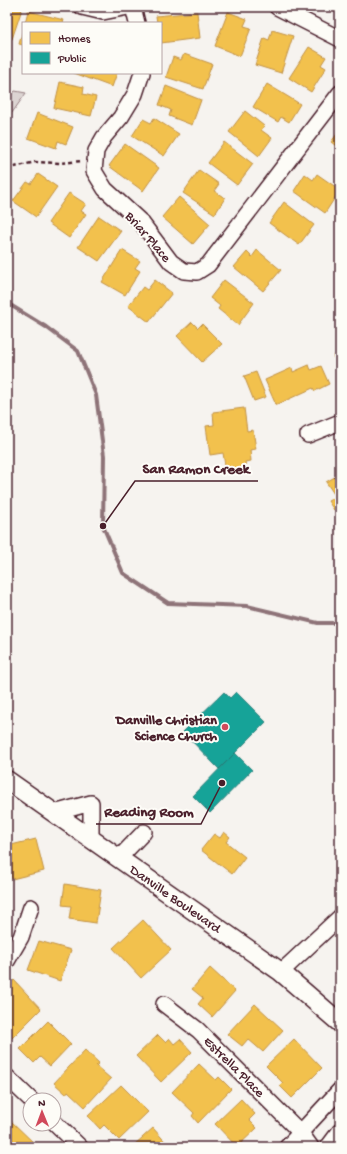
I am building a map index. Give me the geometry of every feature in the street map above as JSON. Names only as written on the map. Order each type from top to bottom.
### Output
[{"type":"main road","name":"Danville Boulevard","points":[[7,780],[281,972],[340,1023]]},
{"type":"street","points":[[82,7],[103,12],[128,7]]},
{"type":"street","points":[[133,7],[137,22]]},
{"type":"street","points":[[277,7],[340,39]]},
{"type":"street","points":[[95,160],[96,151],[104,137],[121,117],[135,94],[142,74]]},
{"type":"street","name":"Briar Place","points":[[95,160],[94,171],[105,189],[141,222],[171,262],[184,271],[197,272],[208,265],[340,93]]},
{"type":"street","points":[[308,435],[340,422]]},
{"type":"street","points":[[54,813],[91,803],[91,839]]},
{"type":"street","points":[[119,858],[144,832]]},
{"type":"street","points":[[7,961],[22,938],[30,907]]},
{"type":"street","points":[[281,972],[340,917]]},
{"type":"street","name":"Estrella Place","points":[[164,1004],[198,1030],[301,1133],[311,1147]]},
{"type":"street","points":[[7,1077],[23,1092]]},
{"type":"street","points":[[287,1147],[340,1090]]},
{"type":"street","points":[[62,1130],[80,1147]]},
{"type":"street","points":[[328,1147],[340,1130]]},
{"type":"path","points":[[7,169],[35,162],[60,163],[95,160]]},
{"type":"shaded area","points":[[15,91],[26,93],[7,120],[7,98]]},
{"type":"building: Homes","points":[[7,7],[22,9],[12,39],[7,37]]},
{"type":"building: Homes","points":[[340,7],[340,11],[333,8]]},
{"type":"building: Homes","points":[[28,11],[64,20],[63,22],[25,22]]},
{"type":"building: Homes","points":[[197,12],[200,38],[162,43],[162,22],[157,22],[156,16]]},
{"type":"building: Homes","points":[[228,12],[247,19],[244,26],[251,28],[240,56],[215,46]]},
{"type":"building: Homes","points":[[272,30],[293,36],[281,73],[255,65],[264,38],[269,40]]},
{"type":"building: Homes","points":[[22,34],[22,45],[19,44]]},
{"type":"building: Homes","points":[[309,47],[326,57],[321,65],[326,68],[311,92],[289,78]]},
{"type":"building: Homes","points":[[184,54],[212,64],[203,89],[166,77],[173,57],[181,60]]},
{"type":"building: Homes","points":[[77,74],[117,74],[112,87]]},
{"type":"building: Homes","points":[[60,82],[84,87],[83,94],[96,97],[91,116],[54,108]]},
{"type":"building: Homes","points":[[267,84],[300,104],[289,122],[281,117],[278,122],[253,107]]},
{"type":"building: Homes","points":[[166,86],[201,100],[192,125],[169,116],[171,110],[159,105]]},
{"type":"building: Homes","points":[[245,111],[264,126],[261,130],[272,138],[259,156],[229,132]]},
{"type":"building: Homes","points":[[37,113],[73,127],[66,144],[58,141],[56,148],[28,138]]},
{"type":"building: Homes","points":[[154,118],[179,134],[164,156],[132,136],[143,119],[151,123]]},
{"type":"building: Homes","points":[[340,130],[340,149],[331,142]]},
{"type":"building: Homes","points":[[224,142],[253,164],[237,185],[208,163]]},
{"type":"building: Homes","points":[[125,144],[159,168],[143,191],[109,166]]},
{"type":"building: Homes","points":[[199,170],[219,184],[214,191],[225,198],[215,214],[183,193]]},
{"type":"building: Homes","points":[[38,174],[57,187],[36,217],[13,201],[27,182],[31,184]]},
{"type":"building: Homes","points":[[305,174],[313,180],[317,174],[340,190],[325,213],[294,191]]},
{"type":"building: Homes","points":[[69,193],[86,204],[81,211],[86,214],[69,238],[48,223]]},
{"type":"building: Homes","points":[[179,197],[210,224],[193,244],[162,217]]},
{"type":"building: Homes","points":[[284,202],[314,225],[299,245],[269,223]]},
{"type":"building: Homes","points":[[99,216],[121,231],[99,261],[78,247]]},
{"type":"building: Homes","points":[[122,250],[140,261],[135,268],[140,271],[125,295],[102,282]]},
{"type":"building: Homes","points":[[257,250],[281,270],[263,291],[234,267],[247,252],[252,257]]},
{"type":"building: Homes","points":[[155,280],[172,293],[149,322],[128,306],[143,287],[147,290]]},
{"type":"building: Homes","points":[[224,280],[254,303],[238,325],[218,309],[220,306],[210,298]]},
{"type":"building: Homes","points":[[192,322],[198,328],[202,324],[222,344],[202,362],[177,336]]},
{"type":"building: Homes","points":[[340,349],[340,362],[333,357]]},
{"type":"building: Homes","points":[[309,365],[311,370],[321,366],[329,384],[315,391],[313,388],[276,405],[265,380],[292,368],[293,372]]},
{"type":"building: Homes","points":[[256,372],[266,397],[254,401],[244,376]]},
{"type":"building: Homes","points":[[244,408],[247,431],[253,430],[256,449],[250,450],[251,461],[245,462],[246,469],[226,472],[223,453],[210,455],[206,426],[214,425],[213,412]]},
{"type":"building: Homes","points":[[340,474],[340,506],[334,510],[328,501],[336,497],[326,482]]},
{"type":"building: Homes","points":[[224,832],[230,837],[226,842],[245,857],[232,874],[201,850],[214,834],[220,838]]},
{"type":"building: Homes","points":[[36,839],[44,871],[12,879],[7,856],[7,846]]},
{"type":"building: Homes","points":[[65,884],[101,890],[96,923],[69,919],[71,906],[62,905]]},
{"type":"building: Homes","points":[[143,920],[171,950],[141,978],[113,948]]},
{"type":"building: Homes","points":[[39,941],[71,950],[60,981],[28,970]]},
{"type":"building: Homes","points":[[210,968],[235,991],[212,1017],[198,1004],[203,998],[192,989]]},
{"type":"building: Homes","points":[[14,980],[41,1009],[12,1038],[7,1033],[7,987]]},
{"type":"building: Homes","points":[[255,1004],[283,1030],[263,1052],[248,1039],[242,1046],[227,1034]]},
{"type":"building: Homes","points":[[48,1021],[71,1044],[50,1066],[40,1057],[34,1063],[20,1049]]},
{"type":"building: Homes","points":[[158,1035],[165,1042],[169,1038],[174,1044],[180,1039],[192,1052],[161,1082],[136,1056]]},
{"type":"building: Homes","points":[[294,1039],[322,1068],[292,1098],[280,1086],[283,1083],[266,1066]]},
{"type":"building: Homes","points":[[85,1050],[99,1063],[96,1066],[111,1079],[85,1107],[68,1091],[66,1094],[54,1083]]},
{"type":"building: Homes","points":[[199,1064],[216,1080],[219,1077],[231,1089],[198,1123],[192,1116],[194,1113],[172,1092]]},
{"type":"building: Homes","points":[[121,1085],[148,1112],[119,1140],[104,1125],[100,1129],[88,1116]]},
{"type":"building: Homes","points":[[241,1099],[255,1114],[249,1120],[257,1128],[237,1147],[215,1124]]},
{"type":"building: Homes","points":[[10,1120],[37,1146],[7,1147],[7,1123]]},
{"type":"building: Homes","points":[[153,1128],[170,1147],[133,1146]]},
{"type":"building: Public","name":"Danville Christian Science Church","points":[[224,692],[230,698],[236,692],[266,722],[219,769],[183,732]]},
{"type":"building: Public","points":[[235,753],[252,770],[210,813],[193,796]]},
{"type":"waterway","points":[[7,303],[46,327],[78,351],[96,395],[104,456],[103,526],[123,573],[168,603],[247,606],[318,623],[340,623]]},
{"type":"place","name":"San Ramon Creek","points":[[103,526]]},
{"type":"place","name":"Danville Christian Science Church","points":[[225,727]]},
{"type":"place","name":"Reading Room","points":[[222,783]]}]
